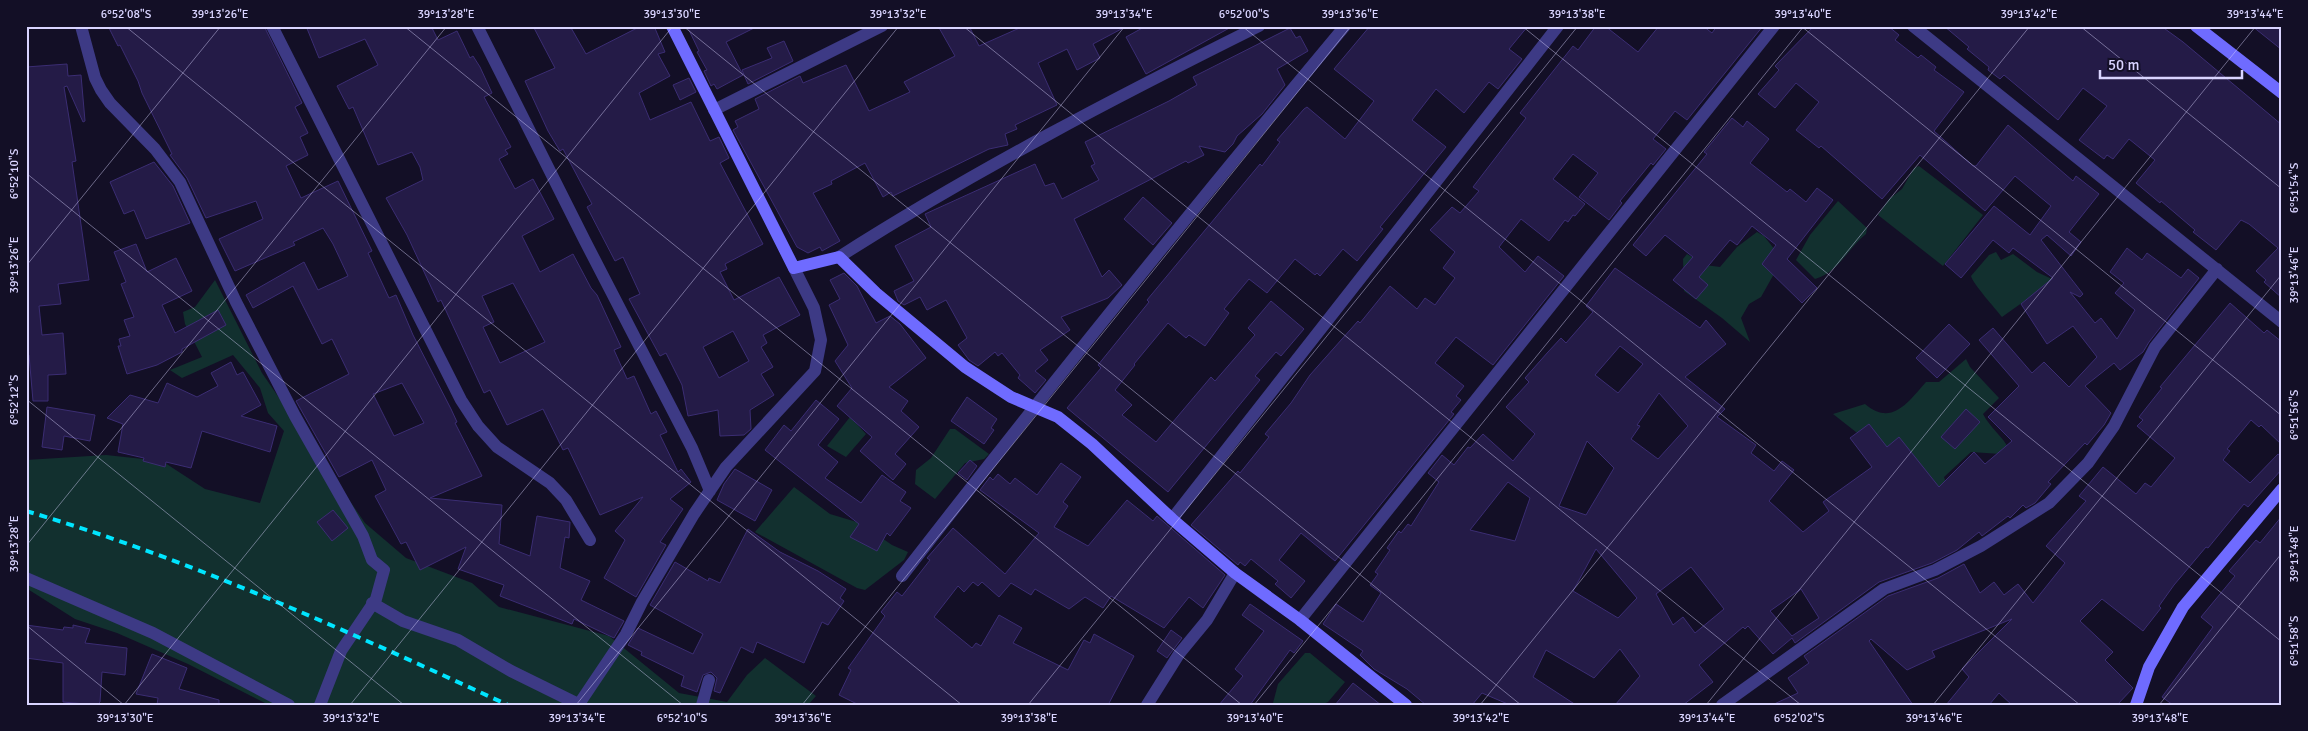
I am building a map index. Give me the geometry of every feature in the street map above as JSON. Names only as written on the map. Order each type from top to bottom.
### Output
[{"type":"street","points":[[81,26],[95,78],[101,90],[165,161],[180,182],[236,302],[295,416],[363,536],[372,560],[384,570],[376,599],[341,651],[320,705]]},
{"type":"street","points":[[272,26],[461,400],[478,426],[497,447],[550,483],[566,500],[590,540]]},
{"type":"street","points":[[478,26],[584,241],[692,448],[710,491]]},
{"type":"street","points":[[372,603],[402,621],[458,640],[511,671],[580,705],[626,634],[642,602],[726,467],[816,371],[821,340],[814,308],[672,26]]},
{"type":"street","points":[[714,110],[882,26]]},
{"type":"street","points":[[794,268],[839,257],[920,205],[979,172],[1259,26]]},
{"type":"street","points":[[902,576],[1033,407],[1196,204],[1345,26]]},
{"type":"street","points":[[1172,519],[1558,26]]},
{"type":"street","points":[[1300,620],[1774,26]]},
{"type":"street","points":[[1913,26],[2282,322]]},
{"type":"street","points":[[2196,26],[2282,93]]},
{"type":"street","points":[[839,257],[876,293],[940,348],[987,384],[1058,417],[1092,444],[1172,519],[1235,573],[1300,620],[1406,705]]},
{"type":"street","points":[[1722,705],[1884,589],[1935,570],[1981,546],[2048,503],[2088,463],[2114,426],[2155,347],[2217,269]]},
{"type":"street","points":[[2136,705],[2148,667],[2183,607],[2282,489]]},
{"type":"street","points":[[1147,705],[1179,654],[1207,620],[1235,573]]},
{"type":"street","points":[[26,578],[153,633],[289,705]]},
{"type":"street","points":[[702,705],[709,680]]},
{"type":"green space","points":[[1919,166],[1983,215],[1943,266],[1878,215],[1889,199],[1902,189],[1914,168]]},
{"type":"green space","points":[[1838,201],[1867,228],[1866,234],[1837,266],[1815,279],[1796,260],[1810,235]]},
{"type":"green space","points":[[1757,232],[1764,236],[1779,255],[1779,265],[1761,297],[1749,304],[1741,318],[1750,342],[1722,318],[1684,291],[1683,259],[1687,254],[1705,265],[1720,267],[1737,247]]},
{"type":"green space","points":[[1996,252],[2001,260],[2013,254],[2037,272],[2054,280],[2002,317],[1971,276],[1989,255]]},
{"type":"green space","points":[[215,280],[262,373],[365,523],[406,558],[472,583],[499,607],[609,636],[679,693],[727,702],[747,675],[765,658],[816,696],[808,705],[269,705],[188,664],[117,633],[75,619],[26,588],[26,460],[106,455],[162,461],[205,489],[260,503],[284,431],[268,413],[260,388],[233,355],[182,378],[170,370],[202,357],[185,324],[183,312],[195,307]]},
{"type":"green space","points":[[1966,359],[1970,367],[1999,398],[1983,414],[2010,451],[2001,454],[1971,452],[1944,477],[1949,493],[1940,498],[1833,414],[1865,404],[1883,413],[1899,409],[1926,382],[1939,382]]},
{"type":"green space","points":[[850,417],[866,434],[846,457],[827,446]]},
{"type":"green space","points":[[950,429],[955,429],[989,454],[984,459],[965,463],[935,499],[915,484],[916,470],[931,458]]},
{"type":"green space","points":[[794,487],[830,514],[860,523],[892,545],[908,552],[904,560],[865,590],[857,588],[755,532]]},
{"type":"green space","points":[[1305,653],[1310,653],[1345,682],[1328,702],[1321,705],[1273,703],[1278,684]]},
{"type":"building","points":[[108,26],[264,26],[302,103],[295,107],[308,133],[300,137],[308,155],[286,166],[301,198],[338,181],[372,251],[368,253],[389,298],[396,295],[413,335],[451,409],[457,422],[455,423],[482,476],[430,498],[502,505],[499,544],[530,556],[537,516],[570,522],[569,538],[565,537],[560,568],[590,581],[581,600],[624,621],[614,638],[574,619],[572,624],[500,596],[504,585],[458,569],[466,547],[420,570],[406,542],[401,544],[375,496],[386,490],[372,460],[339,477],[296,401],[349,374],[332,339],[322,344],[293,286],[253,308],[246,295],[304,262],[318,290],[348,276],[333,244],[323,228],[293,242],[295,245],[235,271],[219,239],[263,219],[256,201],[206,218],[187,178],[170,155],[172,154],[138,81],[120,45],[118,46]],"holes":[[[402,383],[424,423],[394,436],[373,394]]]},
{"type":"building","points":[[306,26],[431,26],[438,40],[457,31],[470,58],[473,56],[480,67],[492,93],[484,97],[511,147],[505,150],[508,154],[499,159],[515,189],[533,179],[554,219],[522,236],[540,272],[573,254],[591,288],[597,295],[621,347],[614,350],[627,379],[634,376],[651,414],[656,411],[667,432],[660,435],[678,472],[681,469],[691,482],[670,499],[683,509],[660,542],[666,545],[636,597],[604,578],[625,540],[615,531],[643,497],[600,515],[568,448],[563,450],[543,409],[507,425],[490,390],[484,393],[441,300],[438,302],[407,235],[386,198],[423,180],[420,167],[412,152],[378,165],[353,107],[349,109],[337,86],[378,65],[365,39],[319,58]],"holes":[[[513,283],[545,342],[500,363],[483,327],[494,322],[482,296]]]},
{"type":"building","points":[[533,26],[570,26],[586,54],[641,26],[654,26],[665,52],[658,54],[670,76],[639,93],[650,120],[691,102],[710,141],[719,137],[729,158],[720,163],[763,244],[725,264],[727,269],[720,272],[734,300],[779,277],[800,315],[763,335],[767,343],[761,347],[773,367],[761,374],[774,395],[750,410],[751,429],[744,435],[720,436],[718,410],[688,416],[682,385],[666,353],[660,356],[629,299],[640,294],[623,257],[615,261],[587,207],[592,204],[563,149],[560,151],[548,131],[525,81],[555,68]],"holes":[[[733,331],[749,361],[719,378],[703,347]]]},
{"type":"building","points":[[687,26],[758,26],[726,42],[743,75],[717,89],[714,84],[711,86],[704,71],[707,70],[697,52],[699,51]]},
{"type":"building","points":[[938,26],[969,26],[979,46],[1024,26],[1127,26],[1093,44],[1100,58],[1077,70],[1067,49],[1038,63],[1057,105],[1015,125],[1017,129],[1005,134],[1008,145],[989,149],[893,196],[891,192],[883,197],[865,163],[831,181],[832,184],[813,193],[840,241],[822,251],[820,247],[808,253],[797,247],[733,130],[738,127],[735,121],[759,109],[755,99],[800,76],[803,83],[846,65],[869,111],[910,92],[904,82],[955,56]]},
{"type":"building","points":[[1146,26],[1233,26],[1146,74],[1126,37]]},
{"type":"building","points":[[1370,26],[1528,26],[1509,49],[1522,59],[1498,89],[1489,82],[1464,113],[1436,89],[1412,120],[1446,147],[1380,227],[1383,229],[1357,261],[1343,249],[1320,276],[1317,273],[1315,275],[1295,259],[1267,293],[1249,279],[1224,309],[1229,313],[1205,346],[1189,335],[1186,338],[1168,323],[1134,364],[1115,390],[1132,405],[1122,415],[1156,442],[1211,377],[1215,381],[1255,335],[1248,328],[1271,301],[1304,329],[1281,356],[1276,352],[1255,376],[1260,380],[1168,492],[1067,408],[1101,368],[1098,365],[1149,302],[1147,300],[1260,164],[1262,166],[1280,142],[1277,140],[1304,109],[1307,107],[1345,139],[1374,101],[1334,69]]},
{"type":"building","points":[[1596,26],[1605,26],[1638,52],[1659,26],[1703,26],[1712,33],[1717,26],[1763,26],[1687,120],[1675,111],[1653,139],[1666,149],[1653,165],[1651,163],[1620,201],[1622,203],[1609,220],[1579,197],[1598,173],[1573,154],[1553,179],[1585,204],[1568,222],[1565,220],[1549,241],[1521,219],[1499,247],[1525,272],[1538,256],[1564,276],[1493,365],[1456,337],[1435,363],[1464,386],[1456,396],[1461,400],[1451,412],[1454,414],[1335,561],[1301,533],[1279,560],[1305,581],[1291,598],[1275,584],[1278,581],[1251,559],[1245,566],[1240,562],[1238,565],[1191,525],[1238,471],[1240,473],[1269,437],[1265,434],[1291,403],[1310,375],[1358,321],[1360,323],[1390,286],[1417,309],[1425,298],[1435,305],[1455,278],[1443,268],[1455,252],[1430,230],[1452,207],[1460,213],[1479,191],[1473,187],[1526,118],[1520,113],[1573,46],[1578,50]]},
{"type":"building","points":[[1814,26],[1888,26],[1899,35],[1895,40],[1918,58],[1921,55],[1936,67],[1934,70],[1964,92],[1934,131],[1973,166],[1976,166],[2008,125],[2073,181],[2076,176],[2099,194],[2069,232],[2081,242],[2071,256],[2047,235],[2041,240],[2083,294],[2080,297],[2070,292],[2095,323],[2101,318],[2117,339],[2135,310],[2115,293],[2124,283],[2110,272],[2127,248],[2142,260],[2147,253],[2181,278],[2188,269],[2199,278],[2143,352],[2120,370],[2114,363],[2085,386],[2111,413],[2104,425],[2087,445],[2085,443],[2048,482],[2051,484],[2035,503],[2026,508],[2023,505],[2010,518],[2008,516],[1982,536],[1979,532],[1957,550],[1932,563],[1879,582],[1795,643],[1792,638],[1773,654],[1748,626],[1745,629],[1743,627],[1699,665],[1713,682],[1683,705],[1615,705],[1640,676],[1620,649],[1594,678],[1546,650],[1533,677],[1576,705],[1510,705],[1482,693],[1472,705],[1426,705],[1407,689],[1374,669],[1360,655],[1363,651],[1323,624],[1336,604],[1363,622],[1381,593],[1370,585],[1378,574],[1375,572],[1390,550],[1387,548],[1399,531],[1401,533],[1408,524],[1411,526],[1439,482],[1428,473],[1442,455],[1454,465],[1468,447],[1470,448],[1483,434],[1513,461],[1535,434],[1506,407],[1529,382],[1525,378],[1548,352],[1561,338],[1566,343],[1593,312],[1586,306],[1615,268],[1700,328],[1706,320],[1726,344],[1685,377],[1725,409],[1717,417],[1756,445],[1751,453],[1774,471],[1782,461],[1794,470],[1769,501],[1803,532],[1829,511],[1823,502],[1872,467],[1850,438],[1869,424],[1887,447],[1899,437],[1939,487],[1974,452],[1985,464],[2012,441],[1988,417],[2019,386],[1979,340],[1993,328],[2032,373],[2044,362],[2069,387],[2097,357],[2073,326],[2047,344],[2021,304],[2053,278],[2013,248],[2009,253],[1993,240],[1961,278],[1945,264],[1994,206],[2030,235],[2051,206],[2015,176],[1985,211],[1920,155],[1882,199],[1821,146],[1819,148],[1796,130],[1819,102],[1796,83],[1775,108],[1758,94],[1779,70],[1775,66]],"holes":[[[1620,346],[1643,364],[1618,393],[1595,375]],[[1659,393],[1688,426],[1658,459],[1631,439],[1640,426],[1637,425]],[[1587,441],[1614,468],[1586,515],[1559,506]],[[1508,482],[1530,498],[1515,541],[1470,530]],[[1596,549],[1637,598],[1618,618],[1573,591]],[[1691,567],[1724,609],[1695,633],[1683,617],[1673,625],[1656,594]],[[1801,589],[1819,618],[1792,636],[1770,611]]]},
{"type":"building","points":[[1944,26],[2161,26],[2183,42],[2282,125],[2282,298],[2264,282],[2266,280],[2256,271],[2278,248],[2249,224],[2241,220],[2216,250],[2193,232],[2195,230],[2161,201],[2160,203],[2136,183],[2155,160],[2129,139],[2113,159],[2107,155],[2104,159],[2079,140],[2107,106],[2083,88],[2058,120],[2004,75],[2000,79],[1988,70],[1989,67],[1967,49],[1969,47]]},
{"type":"building","points":[[2252,26],[2282,26],[2282,50]]},
{"type":"building","points":[[1290,28],[1296,38],[1300,36],[1308,51],[1277,69],[1285,85],[1262,114],[1237,136],[1233,144],[1225,152],[1199,146],[1204,155],[1188,163],[1186,161],[1074,219],[1102,277],[1109,270],[1122,285],[1108,298],[1061,317],[1070,330],[1040,350],[1048,360],[1035,371],[1046,380],[1035,393],[1018,378],[1020,375],[1002,353],[998,356],[995,352],[978,366],[969,360],[958,345],[967,338],[946,300],[927,310],[920,297],[904,305],[898,301],[894,291],[914,281],[895,246],[931,227],[925,214],[1035,164],[1045,186],[1054,183],[1062,199],[1099,180],[1091,166],[1095,164],[1085,142],[1169,101],[1197,85],[1193,77]]},
{"type":"building","points":[[784,41],[793,61],[748,84],[742,70],[772,58],[767,48]]},
{"type":"building","points":[[67,64],[68,76],[81,75],[85,121],[83,122],[67,86],[64,87],[76,161],[72,162],[89,280],[58,284],[61,304],[39,306],[42,335],[63,333],[66,374],[48,375],[48,401],[33,401],[29,355],[26,355],[26,67]]},
{"type":"building","points":[[689,78],[696,92],[680,100],[673,85]]},
{"type":"building","points":[[1732,118],[1743,127],[1747,121],[1769,139],[1750,163],[1787,192],[1790,189],[1806,202],[1817,188],[1833,200],[1787,259],[1817,288],[1802,303],[1762,264],[1776,245],[1752,226],[1737,245],[1730,240],[1699,277],[1708,285],[1696,299],[1673,280],[1693,257],[1665,235],[1646,256],[1633,245],[1707,154],[1704,152]]},
{"type":"building","points":[[154,162],[173,186],[190,223],[146,239],[134,210],[124,214],[110,182]]},
{"type":"building","points":[[1143,197],[1172,223],[1153,245],[1124,219]]},
{"type":"building","points":[[136,244],[147,272],[176,258],[192,291],[162,305],[175,333],[218,310],[226,325],[157,365],[127,374],[118,346],[121,346],[119,339],[130,336],[124,320],[134,317],[121,284],[126,282],[114,252]]},
{"type":"building","points":[[844,273],[857,286],[876,323],[890,316],[900,324],[926,358],[889,387],[908,401],[901,411],[919,427],[895,454],[906,464],[893,480],[860,451],[872,437],[837,406],[852,388],[835,361],[848,345],[829,305],[840,299],[830,280]]},
{"type":"building","points":[[2230,303],[2264,333],[2267,330],[2282,342],[2282,445],[2261,425],[2259,427],[2251,420],[2227,449],[2230,451],[2223,460],[2250,483],[2278,454],[2282,457],[2282,469],[2248,507],[2244,504],[2208,548],[2206,547],[2174,585],[2159,606],[2161,608],[2143,631],[2102,599],[2080,621],[2113,652],[2105,660],[2133,688],[2117,705],[2012,705],[1999,693],[1989,705],[1946,705],[1969,677],[1962,669],[2012,619],[1932,651],[1935,657],[1907,670],[1871,639],[1869,641],[1913,705],[1772,705],[1798,693],[1788,678],[1809,663],[1804,656],[1888,596],[1938,578],[1964,564],[1980,593],[1994,582],[2004,595],[2018,584],[2033,603],[2065,563],[2046,546],[2086,501],[2079,496],[2103,467],[2136,494],[2145,483],[2151,487],[2175,458],[2137,426],[2143,420],[2139,417],[2162,388],[2160,387]]},
{"type":"building","points":[[1949,324],[1970,344],[1937,378],[1916,358]]},
{"type":"building","points":[[231,362],[237,375],[243,372],[261,405],[241,416],[277,426],[270,452],[202,431],[191,468],[166,462],[165,467],[143,461],[144,458],[118,452],[123,424],[107,418],[130,395],[158,403],[167,383],[197,397],[218,386],[211,373]]},
{"type":"building","points":[[967,397],[997,419],[991,428],[994,430],[984,444],[951,421]]},
{"type":"building","points":[[816,400],[839,419],[818,445],[838,462],[825,478],[861,503],[882,475],[906,492],[900,501],[911,508],[890,536],[887,533],[877,551],[850,537],[859,524],[765,450],[784,425],[791,431]]},
{"type":"building","points":[[47,407],[95,415],[90,441],[64,436],[62,450],[42,447]]},
{"type":"building","points":[[1966,409],[1980,422],[1955,449],[1941,437]]},
{"type":"building","points":[[970,460],[977,466],[967,480],[958,473]]},
{"type":"building","points":[[1061,463],[1081,477],[1063,502],[1068,506],[1054,527],[1088,546],[1127,500],[1153,521],[1157,516],[1225,575],[1203,608],[1189,597],[1164,628],[1111,596],[1103,608],[1085,597],[1069,609],[1035,589],[1031,595],[1011,583],[999,597],[982,582],[978,586],[973,582],[964,592],[958,586],[934,617],[972,648],[976,643],[981,646],[999,615],[1022,628],[1013,643],[1068,670],[1084,640],[1090,643],[1094,634],[1134,656],[1108,705],[859,705],[839,695],[851,670],[848,668],[885,616],[881,612],[897,592],[902,596],[930,560],[927,558],[953,528],[1005,574],[1039,533],[980,490],[990,477],[993,480],[998,474],[1010,484],[1015,478],[1037,495]]},
{"type":"building","points":[[735,469],[772,490],[755,521],[717,500],[724,484]]},
{"type":"building","points":[[333,510],[348,528],[332,541],[317,522]]},
{"type":"building","points":[[2282,516],[2282,705],[2173,705],[2162,697],[2213,627],[2201,617],[2235,576],[2229,571],[2256,540],[2260,543]]},
{"type":"building","points":[[748,529],[780,552],[818,571],[846,589],[840,598],[844,601],[828,625],[822,622],[804,663],[757,642],[753,653],[741,647],[720,693],[714,691],[717,678],[711,672],[703,675],[697,692],[681,686],[684,676],[641,655],[642,652],[628,645],[638,628],[693,654],[703,634],[650,605],[675,562],[708,581],[709,578],[720,583]]},
{"type":"building","points":[[1250,604],[1303,641],[1294,653],[1290,650],[1250,705],[1219,705],[1243,676],[1235,669],[1264,631],[1242,615]]},
{"type":"building","points":[[26,625],[63,630],[64,627],[73,628],[73,625],[90,629],[85,643],[127,648],[125,675],[102,672],[100,702],[97,705],[63,702],[63,663],[26,658]]},
{"type":"building","points":[[1171,630],[1182,638],[1167,658],[1157,651]]},
{"type":"building","points":[[152,654],[187,668],[179,689],[219,700],[219,705],[157,705],[158,698],[136,694]]},
{"type":"building","points":[[1353,683],[1381,705],[1335,705]]},
{"type":"railway","points":[[26,511],[150,552],[271,599],[508,705]]}]
